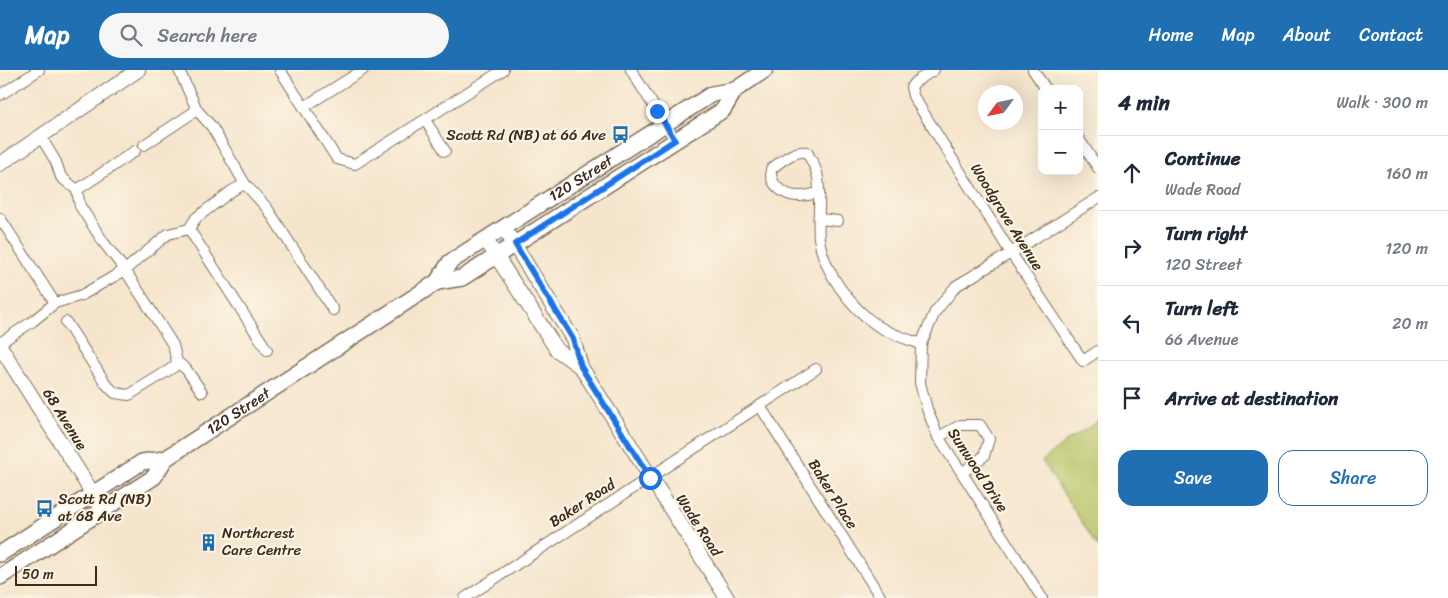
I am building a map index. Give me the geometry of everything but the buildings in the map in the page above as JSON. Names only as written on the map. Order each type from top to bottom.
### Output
[{"type":"main road","name":"120 Street","points":[[0,577],[154,477],[165,459],[437,282],[450,262],[712,94],[735,90],[765,70]]},
{"type":"main road","name":"120 Street","points":[[437,282],[462,278],[497,256],[723,110],[735,90]]},
{"type":"main road","name":"120 Street","points":[[0,554],[142,462],[165,459]]},
{"type":"street","points":[[0,95],[39,70]]},
{"type":"street","points":[[0,164],[138,70]]},
{"type":"street","points":[[179,70],[197,110],[212,127],[245,184],[268,208],[333,310]]},
{"type":"street","points":[[280,70],[337,159],[355,164],[503,70]]},
{"type":"street","points":[[304,107],[363,70]]},
{"type":"street","points":[[631,70],[675,140]]},
{"type":"street","name":"Woodgrove Avenue","points":[[934,70],[915,82],[911,87],[913,96],[1011,253],[1083,361],[1098,351]]},
{"type":"street","points":[[1033,70],[1043,85]]},
{"type":"street","points":[[144,144],[197,110]]},
{"type":"street","points":[[425,120],[445,151]]},
{"type":"street","points":[[41,137],[56,162],[61,177],[77,190],[80,206],[104,243],[125,270],[173,345],[177,362],[186,369],[202,392]]},
{"type":"street","points":[[1083,145],[1098,168]]},
{"type":"street","points":[[77,190],[135,150]]},
{"type":"street","points":[[818,193],[798,196],[785,193],[772,183],[771,169],[799,151],[807,152],[817,173],[818,193],[820,240],[828,265],[836,281],[854,306],[879,327],[921,344]]},
{"type":"street","points":[[0,345],[55,303],[82,295],[125,270],[168,234],[189,228],[196,218],[233,190],[245,184]]},
{"type":"street","name":"Sunwood Drive","points":[[1042,598],[938,437],[927,409],[920,383],[921,344],[934,312],[956,286],[1098,198]]},
{"type":"street","points":[[0,218],[55,303]]},
{"type":"street","points":[[819,219],[838,221]]},
{"type":"street","points":[[189,228],[267,350]]},
{"type":"street","name":"Wade Road","points":[[504,228],[573,339],[581,367],[727,598]]},
{"type":"street","name":"Wade Road","points":[[486,240],[557,350],[581,367]]},
{"type":"street","points":[[66,322],[106,384],[115,393],[129,395],[174,367],[177,362]]},
{"type":"street","name":"68 Avenue","points":[[0,345],[103,510]]},
{"type":"street","name":"Baker Road","points":[[465,598],[816,369]]},
{"type":"street","name":"Baker Place","points":[[760,406],[881,598]]},
{"type":"street","points":[[938,437],[961,425],[980,426],[989,439],[984,456],[962,473]]},
{"type":"green space","points":[[1098,421],[1098,547],[1042,461],[1067,441]]},
{"type":"place","name":"Scott Rd (NB) at 66 Ave","points":[[620,135]]},
{"type":"place","name":"Scott Rd (NB) at 68 Ave","points":[[44,508]]},
{"type":"place","name":"Northcrest Care Centre","points":[[208,542]]},
{"type":"route","points":[[650,478],[581,367],[573,339],[515,244],[675,140],[657,111]]}]
